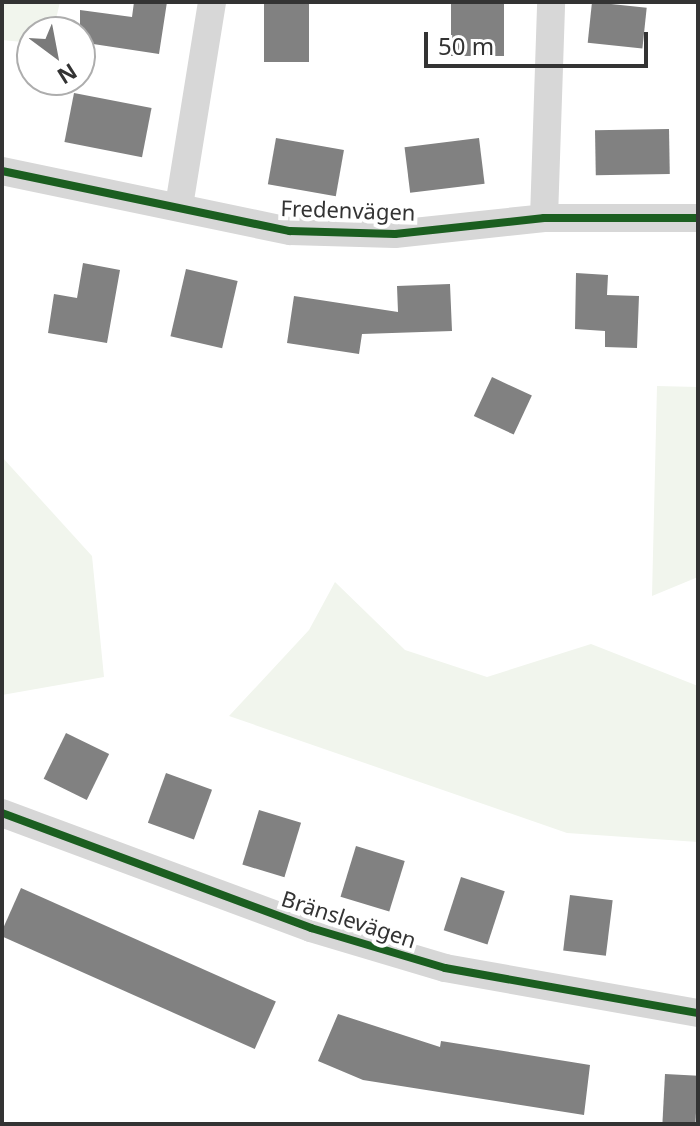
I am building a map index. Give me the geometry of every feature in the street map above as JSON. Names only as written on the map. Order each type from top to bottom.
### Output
[{"type":"street","points":[[179,206],[212,2]]},
{"type":"street","points":[[544,218],[551,2]]},
{"type":"street","name":"Fredenvägen","points":[[2,171],[290,231],[380,234],[544,218],[698,218]]},
{"type":"street","name":"Bränslevägen","points":[[2,813],[311,928],[445,968],[698,1013]]},
{"type":"shaded area","points":[[2,2],[60,2],[57,16],[16,16],[16,41],[2,40]]},
{"type":"shaded area","points":[[657,386],[698,387],[698,577],[652,596]]},
{"type":"shaded area","points":[[2,457],[92,556],[104,677],[2,695]]},
{"type":"shaded area","points":[[335,582],[405,650],[487,677],[591,644],[698,686],[698,842],[567,833],[229,716],[309,630]]},
{"type":"building","points":[[134,2],[167,2],[159,54],[96,44],[96,16],[80,16],[80,10],[132,17]]},
{"type":"building","points":[[264,2],[309,2],[309,62],[264,62]]},
{"type":"building","points":[[451,2],[504,2],[504,56],[451,56]]},
{"type":"building","points":[[592,2],[647,8],[642,49],[588,43]]},
{"type":"building","points":[[73,96],[89,96],[152,108],[142,157],[64,142]]},
{"type":"building","points":[[669,129],[670,174],[596,175],[595,130]]},
{"type":"building","points":[[276,138],[344,150],[336,196],[268,184]]},
{"type":"building","points":[[479,138],[485,184],[410,193],[405,147]]},
{"type":"building","points":[[83,263],[120,270],[107,343],[48,333],[54,294],[77,298]]},
{"type":"building","points":[[186,269],[238,281],[222,348],[170,336]]},
{"type":"building","points":[[576,273],[608,275],[607,295],[639,296],[637,348],[605,347],[605,331],[575,329]]},
{"type":"building","points":[[450,284],[452,331],[362,334],[359,354],[287,343],[294,296],[398,312],[397,286]]},
{"type":"building","points":[[492,377],[532,396],[514,435],[474,416]]},
{"type":"building","points":[[66,733],[109,754],[87,800],[44,779]]},
{"type":"building","points":[[166,773],[212,790],[194,840],[148,823]]},
{"type":"building","points":[[259,810],[301,823],[284,877],[242,865]]},
{"type":"building","points":[[356,846],[405,861],[389,912],[341,897]]},
{"type":"building","points":[[461,877],[505,891],[487,944],[444,930]]},
{"type":"building","points":[[21,888],[276,1001],[255,1049],[2,936]]},
{"type":"building","points":[[570,895],[613,900],[606,956],[563,951]]},
{"type":"building","points":[[338,1014],[440,1047],[441,1041],[590,1065],[584,1115],[363,1080],[318,1061]]},
{"type":"building","points":[[665,1074],[698,1076],[695,1124],[662,1124]]},
{"type":"cycle path","points":[[2,171],[290,231],[395,234],[544,218],[698,218]]},
{"type":"cycle path","points":[[2,813],[311,928],[445,968],[698,1013]]}]
